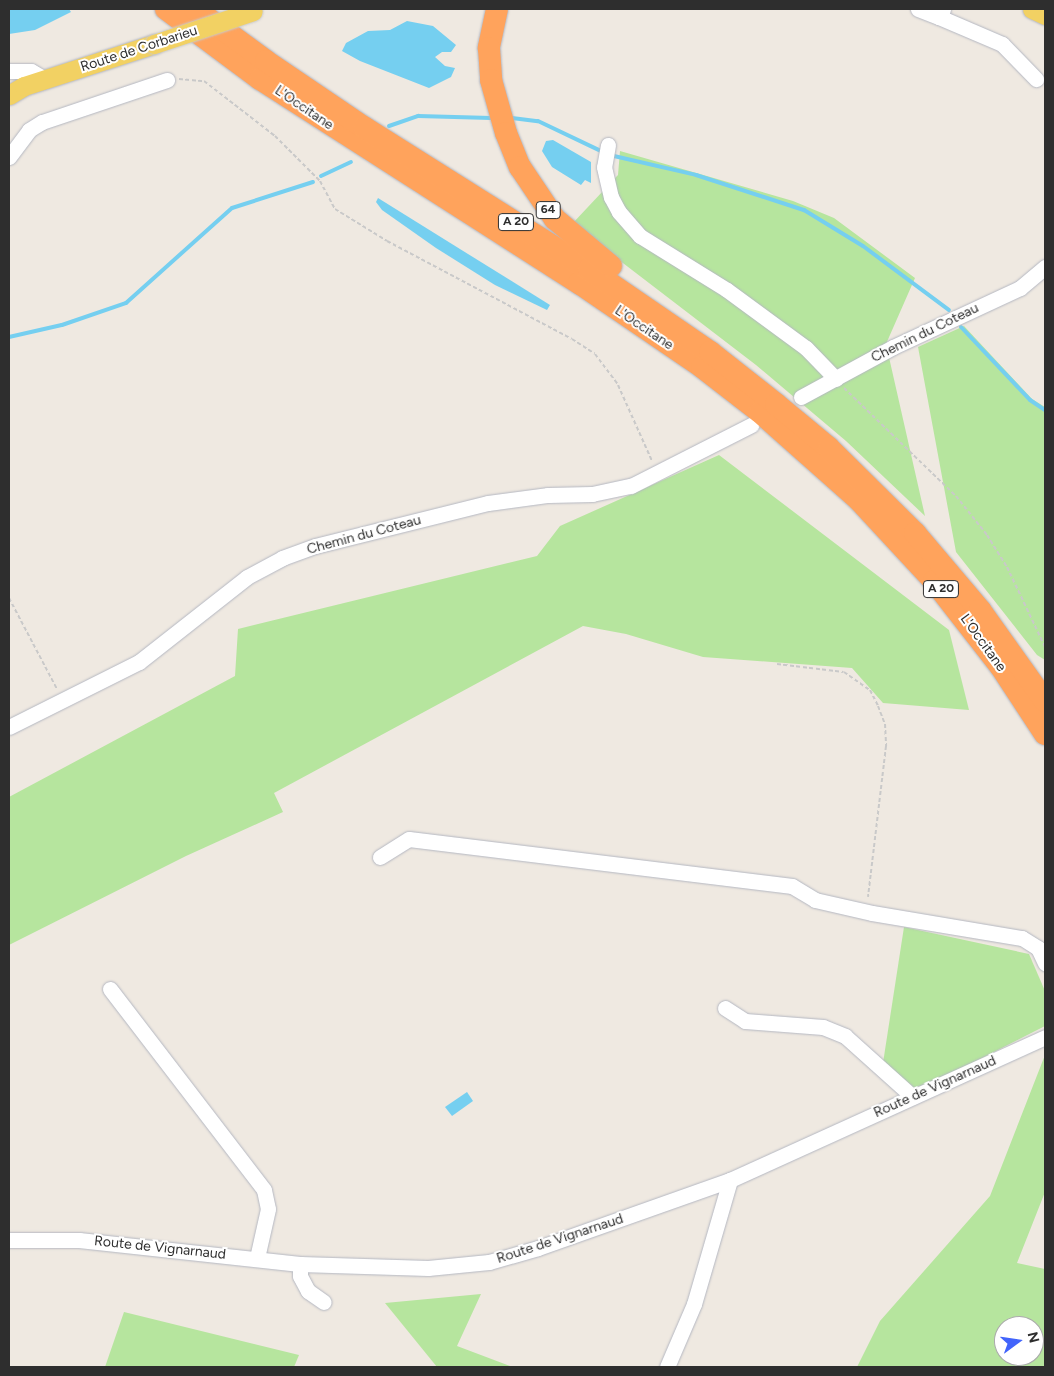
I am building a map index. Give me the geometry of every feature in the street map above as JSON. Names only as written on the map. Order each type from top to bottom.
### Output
[{"type":"highway","points":[[151,9],[260,79]]},
{"type":"highway","name":"L'Occitane","points":[[166,9],[260,79],[579,283],[702,367],[767,418],[859,500],[934,581],[1001,667],[1045,734]]},
{"type":"highway","name":"L'Occitane","points":[[195,9],[266,61],[357,122],[589,269],[710,352],[829,448],[915,533],[980,610],[1045,701]]},
{"type":"highway","name":"64","points":[[497,9],[482,59],[492,80],[506,132],[534,192],[555,220],[579,243],[635,284],[710,352]]},
{"type":"main road","points":[[1032,9],[1045,15]]},
{"type":"main road","name":"Route de Corbarieu","points":[[14,89],[258,10]]},
{"type":"street","points":[[918,9],[941,13],[1002,44],[1036,79]]},
{"type":"street","points":[[9,71],[31,71],[45,80]]},
{"type":"street","points":[[9,157],[29,130],[42,122],[167,80]]},
{"type":"street","points":[[608,145],[604,167],[611,197],[635,230],[727,290],[798,342],[836,379]]},
{"type":"street","name":"Chemin du Coteau","points":[[802,397],[893,347],[1020,288],[1045,267]]},
{"type":"street","name":"Chemin du Coteau","points":[[9,727],[140,662],[247,577],[282,558],[315,546],[488,503],[548,495],[592,494],[631,486],[751,424]]},
{"type":"street","points":[[380,857],[401,841],[419,840],[792,886],[815,900],[866,912],[1022,938],[1038,948],[1045,963]]},
{"type":"street","points":[[110,989],[264,1190],[268,1209],[257,1258]]},
{"type":"street","points":[[725,1008],[745,1020],[823,1028],[845,1036],[913,1097]]},
{"type":"street","name":"Route de Vignarnaud","points":[[9,1240],[79,1240],[300,1264],[428,1268],[489,1262],[538,1248],[730,1180],[1045,1038]]},
{"type":"street","points":[[667,1367],[694,1304],[730,1180]]},
{"type":"street","points":[[300,1264],[300,1276],[308,1291],[324,1302]]},
{"type":"path","points":[[167,80],[204,82],[289,148],[320,182],[335,209],[387,241],[572,339],[595,354],[618,385],[657,474]]},
{"type":"path","points":[[836,379],[956,496],[987,535],[1007,567],[1045,647]]},
{"type":"path","points":[[9,598],[64,701]]},
{"type":"path","points":[[777,664],[844,672],[870,690],[885,724],[886,746],[866,912]]},
{"type":"green space","points":[[620,151],[793,201],[834,218],[915,278],[886,344],[925,516],[846,441],[756,365],[572,224],[618,175]]},
{"type":"green space","points":[[964,326],[1032,399],[1045,407],[1045,660],[1037,655],[956,552],[918,347]]},
{"type":"green space","points":[[719,455],[949,630],[969,710],[883,703],[852,668],[703,657],[626,634],[583,626],[274,793],[283,812],[186,856],[9,945],[9,797],[235,676],[238,629],[537,556],[560,526]]},
{"type":"green space","points":[[904,927],[1029,954],[1045,991],[1045,1026],[937,1081],[913,1088],[883,1063]]},
{"type":"green space","points":[[1045,1055],[1045,1192],[1017,1263],[1045,1269],[1045,1367],[857,1367],[880,1321],[990,1196]]},
{"type":"green space","points":[[481,1294],[457,1346],[513,1367],[437,1367],[385,1303]]},
{"type":"green space","points":[[124,1312],[299,1355],[294,1367],[105,1367]]},
{"type":"water","points":[[9,9],[69,9],[71,12],[35,30],[9,34]]},
{"type":"water","points":[[407,21],[433,26],[456,45],[451,52],[442,52],[435,57],[445,66],[455,68],[451,77],[429,88],[360,61],[342,51],[346,43],[368,31],[390,30]]},
{"type":"water","points":[[553,140],[591,162],[591,183],[585,180],[581,185],[552,167],[542,151],[546,141]]},
{"type":"water","points":[[378,198],[550,305],[547,310],[495,285],[436,248],[382,210],[376,202]]},
{"type":"water","points":[[467,1092],[473,1101],[452,1116],[445,1107]]},
{"type":"waterway","points":[[389,126],[418,116],[491,118]]},
{"type":"waterway","points":[[512,118],[538,121],[601,151]]},
{"type":"waterway","points":[[614,156],[696,175],[804,210],[863,246],[949,310]]},
{"type":"waterway","points":[[321,176],[351,162]]},
{"type":"waterway","points":[[9,337],[62,325],[126,303],[232,208],[313,182]]},
{"type":"waterway","points":[[961,327],[1030,400],[1045,410]]}]
